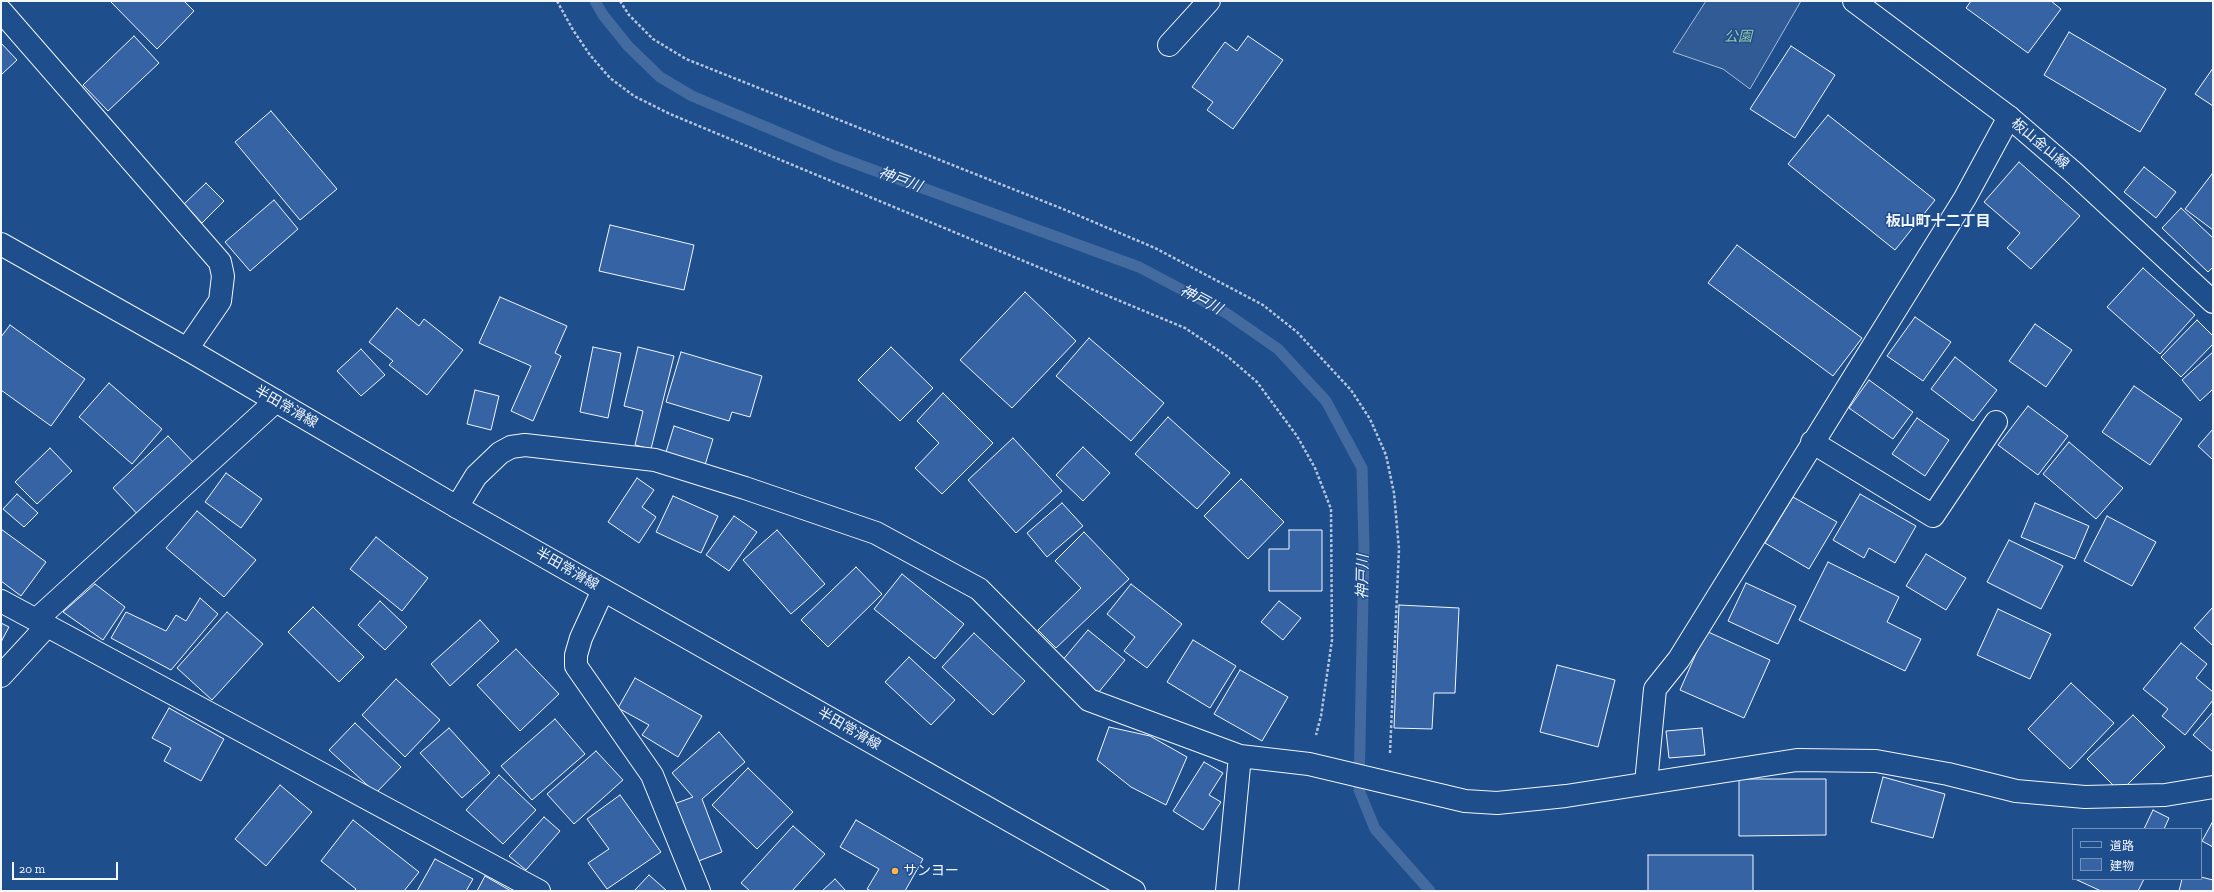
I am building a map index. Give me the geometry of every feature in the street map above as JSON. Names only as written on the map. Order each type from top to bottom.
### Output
[{"type":"street","points":[[1169,45],[1209,1]]},
{"type":"street","name":"板山金山線","points":[[1854,1],[2009,117],[2073,172],[2213,302]]},
{"type":"street","points":[[1,11],[220,262],[224,276],[220,301],[187,349]]},
{"type":"street","points":[[1646,783],[1656,689],[1679,658],[1965,198],[2009,117]]},
{"type":"street","name":"半田常滑線","points":[[1,244],[187,349],[457,507],[1134,891]]},
{"type":"street","points":[[1,676],[42,623],[276,401]]},
{"type":"street","points":[[1812,442],[1933,516],[1996,422]]},
{"type":"street","points":[[457,507],[476,476],[500,453],[511,447],[524,445],[655,460],[745,488],[876,533],[979,589],[1089,700],[1240,756],[1319,766],[1465,801],[1497,803],[1566,796],[1796,760],[1876,761],[1948,774],[2024,792],[2086,797],[2165,795],[2206,788],[2213,772]]},
{"type":"street","points":[[603,590],[582,638],[576,655],[576,666],[652,775],[699,891]]},
{"type":"street","points":[[1,601],[539,891]]},
{"type":"street","points":[[1226,891],[1240,756]]},
{"type":"path","points":[[557,1],[573,30],[590,55],[610,78],[634,96],[670,114],[1185,328],[1227,356],[1257,382],[1297,436],[1315,468],[1331,509],[1332,640],[1321,716],[1319,766]]},
{"type":"path","points":[[620,1],[629,15],[654,39],[686,59],[1055,206],[1155,248],[1263,305],[1297,332],[1322,357],[1352,390],[1370,419],[1386,455],[1394,493],[1399,549],[1398,601],[1385,783]]},
{"type":"shaded area","name":"公園","points":[[1706,1],[1801,1],[1750,89],[1723,69],[1673,52]]},
{"type":"building","points":[[110,1],[184,1],[194,11],[157,49]]},
{"type":"building","points":[[1971,1],[2051,1],[2061,9],[2028,53],[1966,8]]},
{"type":"building","points":[[2069,32],[2166,89],[2140,132],[2044,75]]},
{"type":"building","points":[[134,36],[159,63],[108,111],[83,85]]},
{"type":"building","points":[[1248,36],[1283,60],[1233,129],[1207,110],[1213,102],[1192,87],[1225,42],[1237,51]]},
{"type":"building","points":[[1,43],[17,60],[1,75]]},
{"type":"building","points":[[1791,46],[1835,75],[1795,138],[1750,109]]},
{"type":"building","points":[[2213,68],[2213,106],[2195,94]]},
{"type":"building","points":[[271,111],[337,189],[300,220],[235,142]]},
{"type":"building","points":[[1828,115],[1935,200],[1895,250],[1788,164]]},
{"type":"building","points":[[2019,162],[2080,216],[2031,269],[2007,248],[2020,233],[1984,202]]},
{"type":"building","points":[[2144,167],[2176,192],[2156,218],[2124,192]]},
{"type":"building","points":[[2213,174],[2213,230],[2185,209]]},
{"type":"building","points":[[206,183],[224,201],[202,223],[184,204]]},
{"type":"building","points":[[274,200],[298,229],[250,271],[225,242]]},
{"type":"building","points":[[2181,208],[2213,238],[2213,267],[2208,272],[2162,228]]},
{"type":"building","points":[[610,225],[694,245],[684,290],[599,271]]},
{"type":"building","points":[[1737,245],[1862,338],[1833,376],[1708,283]]},
{"type":"building","points":[[2143,268],[2195,315],[2160,354],[2107,307]]},
{"type":"building","points":[[1025,292],[1076,341],[1012,408],[960,360]]},
{"type":"building","points":[[500,297],[567,326],[555,353],[561,356],[533,421],[511,411],[531,366],[479,343]]},
{"type":"building","points":[[397,308],[419,326],[424,319],[463,350],[427,395],[389,365],[393,361],[369,342]]},
{"type":"building","points":[[1915,317],[1951,342],[1923,381],[1887,356]]},
{"type":"building","points":[[2197,320],[2213,336],[2213,344],[2181,377],[2161,357]]},
{"type":"building","points":[[2035,324],[2072,350],[2046,387],[2009,361]]},
{"type":"building","points":[[10,325],[85,379],[51,426],[1,390],[1,337]]},
{"type":"building","points":[[1089,338],[1164,403],[1131,441],[1056,376]]},
{"type":"building","points":[[593,347],[621,353],[608,418],[580,412]]},
{"type":"building","points":[[638,347],[674,356],[651,449],[635,445],[643,411],[624,406]]},
{"type":"building","points":[[891,347],[933,388],[900,421],[858,380]]},
{"type":"building","points":[[361,349],[385,375],[361,396],[337,371]]},
{"type":"building","points":[[681,352],[762,376],[750,417],[732,412],[729,421],[666,402]]},
{"type":"building","points":[[2213,352],[2213,389],[2200,401],[2182,380]]},
{"type":"building","points":[[1955,357],[1997,390],[1973,421],[1931,389]]},
{"type":"building","points":[[1869,380],[1913,412],[1893,439],[1849,408]]},
{"type":"building","points":[[109,383],[162,429],[132,464],[79,417]]},
{"type":"building","points":[[2134,386],[2182,419],[2150,465],[2102,432]]},
{"type":"building","points":[[475,390],[499,396],[491,430],[467,424]]},
{"type":"building","points":[[943,393],[993,443],[942,494],[915,468],[939,443],[917,421]]},
{"type":"building","points":[[2028,406],[2068,436],[2038,475],[1998,445]]},
{"type":"building","points":[[1168,417],[1230,473],[1197,509],[1135,454]]},
{"type":"building","points":[[1917,418],[1949,440],[1925,476],[1892,454]]},
{"type":"building","points":[[674,426],[713,439],[705,465],[666,452]]},
{"type":"building","points":[[2213,429],[2213,460],[2198,446]]},
{"type":"building","points":[[168,436],[198,467],[142,519],[113,488]]},
{"type":"building","points":[[1013,438],[1062,491],[1016,533],[968,480]]},
{"type":"building","points":[[2069,442],[2123,488],[2096,519],[2043,474]]},
{"type":"building","points":[[1083,447],[1110,473],[1083,501],[1056,475]]},
{"type":"building","points":[[50,448],[72,471],[37,504],[15,482]]},
{"type":"building","points":[[226,473],[262,499],[241,528],[205,502]]},
{"type":"building","points":[[637,478],[654,490],[642,507],[656,517],[639,543],[608,522]]},
{"type":"building","points":[[1241,479],[1284,522],[1248,559],[1204,516]]},
{"type":"building","points":[[17,494],[38,513],[24,527],[3,509]]},
{"type":"building","points":[[1860,494],[1916,526],[1895,563],[1869,548],[1864,558],[1833,540]]},
{"type":"building","points":[[673,496],[718,516],[701,553],[656,532]]},
{"type":"building","points":[[1793,497],[1837,522],[1809,569],[1765,543]]},
{"type":"building","points":[[1062,503],[1083,526],[1047,557],[1027,533]]},
{"type":"building","points":[[2035,503],[2089,526],[2075,559],[2021,537]]},
{"type":"building","points":[[197,511],[256,560],[224,597],[166,548]]},
{"type":"building","points":[[734,516],[757,532],[729,571],[706,555]]},
{"type":"building","points":[[2107,516],[2156,542],[2132,586],[2084,561]]},
{"type":"building","points":[[1,529],[46,562],[21,596],[1,581]]},
{"type":"building","points":[[777,530],[825,584],[791,614],[743,560]]},
{"type":"building","points":[[1289,530],[1322,530],[1322,591],[1269,591],[1269,549],[1289,549]]},
{"type":"building","points":[[1084,532],[1129,579],[1056,648],[1038,630],[1081,588],[1055,561]]},
{"type":"building","points":[[376,537],[428,578],[402,611],[350,569]]},
{"type":"building","points":[[2009,540],[2063,566],[2041,609],[1987,582]]},
{"type":"building","points":[[1926,554],[1966,578],[1946,610],[1906,586]]},
{"type":"building","points":[[1828,562],[1899,597],[1887,622],[1921,639],[1905,671],[1799,620]]},
{"type":"building","points":[[856,567],[882,594],[828,647],[801,620]]},
{"type":"building","points":[[902,574],[964,624],[935,659],[874,609]]},
{"type":"building","points":[[1746,583],[1796,606],[1778,644],[1728,621]]},
{"type":"building","points":[[95,584],[125,607],[103,640],[63,612]]},
{"type":"building","points":[[1131,584],[1182,624],[1147,668],[1124,651],[1135,637],[1107,614]]},
{"type":"building","points":[[200,598],[218,614],[171,670],[111,638],[126,612],[166,631],[176,615],[186,621]]},
{"type":"building","points":[[380,601],[407,627],[385,650],[358,625]]},
{"type":"building","points":[[1279,601],[1301,618],[1283,640],[1261,622]]},
{"type":"building","points":[[1399,605],[1459,608],[1455,693],[1434,693],[1432,729],[1394,728]]},
{"type":"building","points":[[313,607],[364,657],[339,682],[288,632]]},
{"type":"building","points":[[2213,607],[2213,646],[2194,628]]},
{"type":"building","points":[[1998,609],[2051,634],[2030,679],[1977,655]]},
{"type":"building","points":[[227,612],[263,644],[212,700],[177,668]]},
{"type":"building","points":[[480,620],[499,641],[450,686],[431,664]]},
{"type":"building","points":[[1,623],[9,627],[1,642]]},
{"type":"building","points":[[1088,630],[1125,660],[1098,693],[1061,662]]},
{"type":"building","points":[[1706,631],[1770,660],[1744,718],[1680,690]]},
{"type":"building","points":[[974,633],[1025,681],[993,715],[942,667]]},
{"type":"building","points":[[1193,640],[1236,666],[1210,708],[1167,682]]},
{"type":"building","points":[[2181,643],[2207,664],[2196,678],[2213,692],[2213,700],[2185,735],[2162,716],[2168,709],[2143,689]]},
{"type":"building","points":[[516,649],[559,694],[520,731],[477,685]]},
{"type":"building","points":[[909,657],[955,700],[931,725],[885,682]]},
{"type":"building","points":[[1557,665],[1615,680],[1598,747],[1540,732]]},
{"type":"building","points":[[1240,670],[1288,697],[1262,741],[1214,714]]},
{"type":"building","points":[[635,678],[702,716],[678,757],[642,735],[649,725],[618,708]]},
{"type":"building","points":[[396,679],[440,720],[405,757],[362,715]]},
{"type":"building","points":[[2071,683],[2114,723],[2070,769],[2028,729]]},
{"type":"building","points":[[169,708],[224,739],[201,781],[164,761],[171,748],[152,738]]},
{"type":"building","points":[[2213,712],[2213,752],[2193,735]]},
{"type":"building","points":[[2133,715],[2165,747],[2120,792],[2087,759]]},
{"type":"building","points":[[555,719],[585,754],[532,800],[501,766]]},
{"type":"building","points":[[355,723],[401,767],[376,793],[329,750]]},
{"type":"building","points":[[1109,727],[1150,736],[1187,757],[1166,805],[1131,787],[1097,760]]},
{"type":"building","points":[[449,728],[490,773],[462,798],[420,753]]},
{"type":"building","points":[[1702,728],[1705,755],[1669,758],[1666,731]]},
{"type":"building","points":[[719,732],[745,762],[702,799],[722,852],[696,862],[674,804],[693,797],[672,773]]},
{"type":"building","points":[[596,751],[623,780],[574,824],[547,794]]},
{"type":"building","points":[[1204,762],[1223,773],[1209,795],[1221,802],[1203,830],[1173,811]]},
{"type":"building","points":[[748,768],[793,812],[757,849],[712,805]]},
{"type":"building","points":[[499,775],[536,810],[503,844],[466,810]]},
{"type":"building","points":[[1883,777],[1945,794],[1933,838],[1871,822]]},
{"type":"building","points":[[1739,779],[1826,779],[1826,835],[1739,836]]},
{"type":"building","points":[[280,785],[312,812],[266,866],[235,839]]},
{"type":"building","points":[[620,795],[661,852],[607,889],[588,863],[609,849],[587,819]]},
{"type":"building","points":[[2153,810],[2169,818],[2164,828],[2144,828]]},
{"type":"building","points":[[544,817],[560,831],[526,870],[509,856]]},
{"type":"building","points":[[353,820],[419,872],[404,891],[354,891],[356,889],[321,861]]},
{"type":"building","points":[[856,820],[923,859],[905,891],[871,891],[867,889],[879,869],[840,847]]},
{"type":"building","points":[[2213,821],[2213,847],[2202,841]]},
{"type":"building","points":[[793,826],[825,854],[792,891],[750,891],[741,883]]},
{"type":"building","points":[[1648,855],[1753,855],[1753,891],[1648,891]]},
{"type":"building","points":[[435,859],[473,879],[466,891],[417,891]]},
{"type":"building","points":[[649,875],[667,891],[634,891]]},
{"type":"building","points":[[485,876],[511,891],[477,891]]},
{"type":"building","points":[[2202,877],[2213,880],[2213,891],[2179,891],[2182,880],[2202,880]]},
{"type":"building","points":[[835,879],[846,891],[822,891]]},
{"type":"building","points":[[2077,880],[2144,880],[2138,891],[2101,891]]},
{"type":"waterway","name":"神戸川","points":[[595,1],[603,15],[628,46],[660,77],[692,96],[835,156],[1139,267],[1226,313],[1278,349],[1326,401],[1362,468],[1364,547],[1359,790],[1375,829],[1430,891]]},
{"type":"place","name":"サンヨー","points":[[895,871]]},
{"type":"district","name":"板山町十二丁目","points":[[1938,222]]}]
